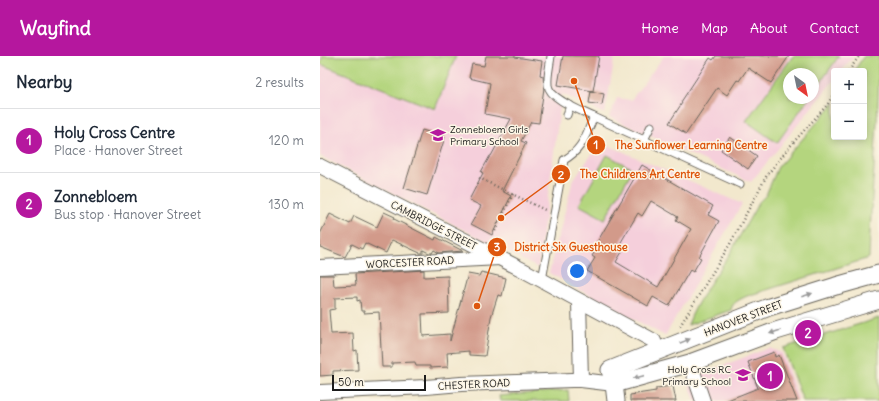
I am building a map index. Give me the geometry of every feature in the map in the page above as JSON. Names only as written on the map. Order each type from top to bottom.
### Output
[{"type":"street","name":"CAMBRIDGE STREET","points":[[320,166],[500,258],[654,340]]},
{"type":"street","name":"WORCESTER ROAD","points":[[320,267],[500,258]]},
{"type":"street","name":"HANOVER STREET","points":[[612,377],[769,307],[879,274]]},
{"type":"street","points":[[616,401],[612,377],[690,363],[776,331],[879,300]]},
{"type":"street","points":[[579,301],[581,380]]},
{"type":"street","points":[[690,363],[703,401]]},
{"type":"street","name":"CHESTER ROAD","points":[[330,395],[461,384],[581,380],[612,377]]},
{"type":"lane","points":[[552,56],[548,84],[549,88],[558,99],[740,184]]},
{"type":"lane","points":[[567,115],[570,105]]},
{"type":"lane","points":[[542,280],[564,160],[575,153],[580,147],[594,117]]},
{"type":"lane","points":[[644,140],[652,126]]},
{"type":"path","points":[[851,68],[860,56]]},
{"type":"path","points":[[679,328],[730,244],[767,175],[792,144],[828,104],[831,98]]},
{"type":"path","points":[[479,178],[554,214]]},
{"type":"path","points":[[495,231],[513,194]]},
{"type":"shaded area","name":"Zonnebloem Girls Primary School","points":[[320,56],[615,56],[605,114],[562,94],[538,268],[320,156]]},
{"type":"shaded area","points":[[664,56],[854,56],[844,68],[831,68],[831,84],[819,98],[819,68],[783,68],[783,104],[814,104],[751,182],[609,117],[617,98],[631,100]]},
{"type":"shaded area","points":[[601,142],[742,204],[665,336],[549,273],[573,180]]},
{"type":"shaded area","name":"Holy Cross RC Primary School","points":[[769,348],[782,353],[799,400],[695,401],[687,379]]},
{"type":"green space","points":[[323,56],[456,56],[435,109],[320,64]]},
{"type":"green space","points":[[793,56],[839,56],[819,84],[819,68],[784,68]]},
{"type":"green space","points":[[864,56],[879,56],[878,106],[869,258],[747,296],[735,303],[731,310],[688,325],[691,316],[701,298],[729,255],[758,203],[766,195],[778,167],[831,106],[831,140],[867,140],[867,68],[856,68]]},
{"type":"green space","points":[[783,70],[783,104],[805,104],[777,143],[746,121]]},
{"type":"green space","points":[[607,155],[633,169],[605,219],[579,205]]},
{"type":"green space","points":[[879,318],[879,401],[803,401],[783,348]]},
{"type":"green space","points":[[568,390],[569,401],[500,401],[499,396]]},
{"type":"building","points":[[486,56],[515,56],[542,61],[540,75],[543,76],[544,88],[539,123],[531,122],[521,141],[526,143],[502,191],[511,196],[492,235],[471,224],[481,206],[469,200],[483,173],[481,172],[511,119],[485,114],[490,83],[469,78],[472,64],[484,66]]},
{"type":"building","points":[[563,56],[599,56],[593,91],[558,85]]},
{"type":"building","points":[[716,56],[789,56],[771,83],[748,68],[739,81],[737,80],[727,95],[717,88],[686,134],[669,123],[710,58],[713,60]]},
{"type":"building","points":[[591,91],[604,94],[602,105],[589,103]]},
{"type":"building","points":[[422,130],[445,137],[427,195],[404,188]]},
{"type":"building","points":[[730,137],[757,156],[748,169],[721,150]]},
{"type":"building","points":[[642,165],[713,206],[708,215],[719,221],[699,257],[701,258],[693,272],[690,270],[669,306],[653,297],[648,306],[587,271],[595,258],[592,256],[594,253],[592,251]],"holes":[[[651,201],[678,217],[676,220],[691,229],[658,287],[616,262],[622,252],[617,249],[638,213],[642,216]]]},
{"type":"building","points":[[384,212],[395,217],[394,219],[435,240],[436,237],[463,251],[439,253],[434,250],[432,253],[429,253],[423,250],[423,253],[420,253],[392,240],[386,253],[365,243],[362,249],[352,244],[345,257],[320,247],[320,234],[330,214],[350,224],[354,216],[377,227]]},
{"type":"building","points":[[424,270],[424,277],[448,276],[449,313],[422,314],[423,336],[450,334],[450,341],[468,274],[479,276],[481,272],[506,278],[502,296],[498,295],[491,317],[485,356],[469,355],[469,351],[447,353],[448,367],[430,368],[430,366],[416,366],[415,362],[392,363],[392,367],[382,367],[379,312],[364,313],[364,311],[361,311],[360,300],[357,301],[357,297],[335,298],[335,309],[329,310],[331,334],[353,333],[354,351],[357,350],[358,370],[333,371],[333,375],[320,376],[320,275],[333,275],[334,286],[356,285],[355,274]]},
{"type":"building","points":[[774,352],[775,357],[779,355],[797,401],[725,401],[758,388],[748,362]]},
{"type":"building","points":[[673,386],[676,401],[630,401],[630,395],[656,391],[656,388]]},
{"type":"place","name":"The Sunflower Learning Centre","points":[[574,81]]},
{"type":"place","name":"Zonnebloem Girls Primary School","points":[[438,135]]},
{"type":"place","name":"The Childrens Art Centre","points":[[501,218]]},
{"type":"place","name":"District Six Guesthouse","points":[[477,306]]},
{"type":"place","name":"Zonnebloem","points":[[808,333]]},
{"type":"place","name":"Holy Cross RC Primary School","points":[[743,375]]},
{"type":"place","name":"Holy Cross Centre","points":[[770,376]]}]
